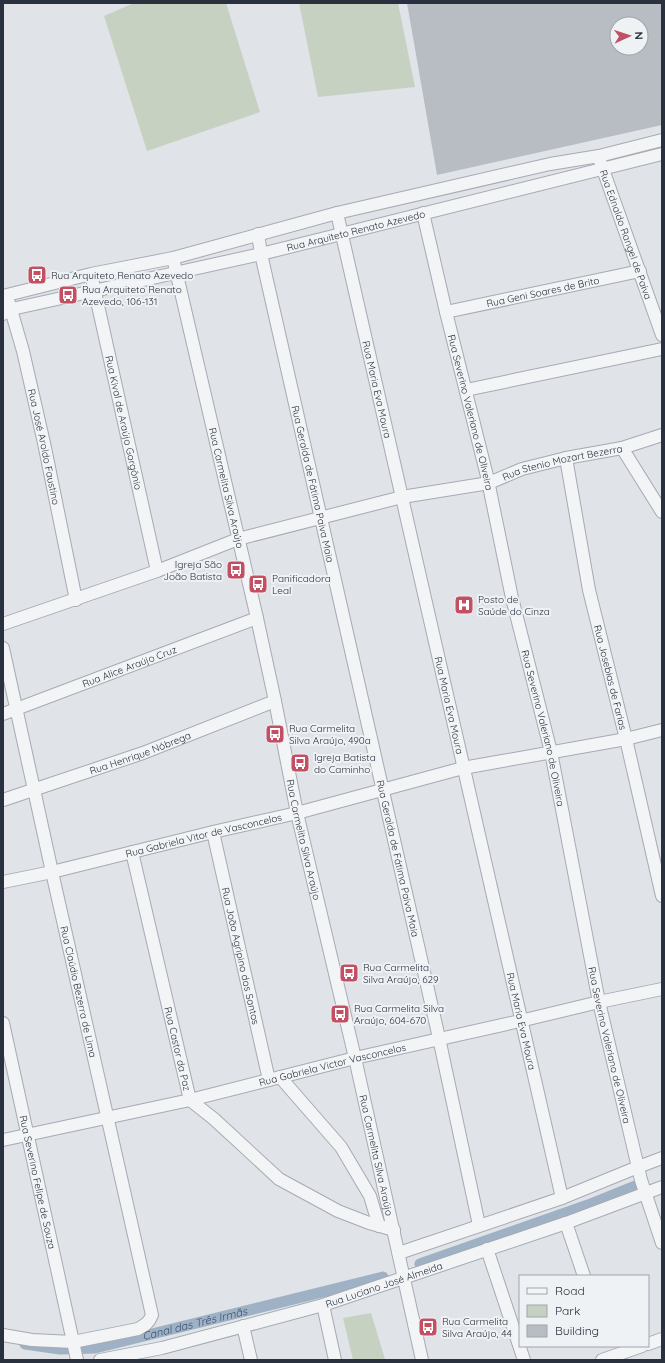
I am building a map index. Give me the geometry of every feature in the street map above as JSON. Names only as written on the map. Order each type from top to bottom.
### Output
[{"type":"street","name":"Rua Arquiteto Renato Azevedo","points":[[7,311],[95,290],[261,254],[423,212],[600,162],[662,140]]},
{"type":"street","name":"Rua Arquiteto Renato Azevedo","points":[[5,295],[91,274],[173,258],[337,213],[550,164],[600,162],[662,154]]},
{"type":"street","name":"Rua Ednaldo Rangel de Paiva","points":[[600,162],[662,335]]},
{"type":"street","name":"Rua Severino Valeriano de Oliveira","points":[[423,212],[446,312],[489,483],[512,598],[551,752],[599,1002],[645,1193],[662,1243]]},
{"type":"street","name":"Rua Maria Eva Moura","points":[[337,213],[464,768],[520,1021],[562,1198]]},
{"type":"street","name":"Rua Geralda de Fátima Paiva Maia","points":[[258,234],[261,254],[439,1038],[479,1225]]},
{"type":"street","name":"Rua Carmelita Silva Araújo","points":[[173,258],[257,618],[297,813],[355,1058],[422,1360]]},
{"type":"street","name":"Rua Geni Soares de Brito","points":[[446,312],[640,271]]},
{"type":"street","name":"Rua Kival de Araújo Gorgônio","points":[[91,274],[157,572]]},
{"type":"street","name":"Rua José Aroldo Faustino","points":[[5,295],[7,311],[23,351],[44,443],[76,600]]},
{"type":"street","points":[[466,390],[662,349]]},
{"type":"street","name":"Rua Stenio Mozart Bezerra","points":[[3,624],[157,572],[238,539],[402,497],[489,483],[522,469],[566,458],[622,448],[662,435]]},
{"type":"street","points":[[622,448],[662,512]]},
{"type":"street","name":"Rua Josebias de Farias","points":[[566,458],[589,590],[626,739],[662,896]]},
{"type":"street","name":"Rua Alice Araújo Cruz","points":[[3,714],[257,618]]},
{"type":"street","name":"Rua Claúdio Bezerra de Lima","points":[[3,648],[33,790],[152,1315],[146,1325],[138,1329],[73,1342]]},
{"type":"street","name":"Rua Henrique Nóbrega","points":[[3,800],[143,753],[275,701]]},
{"type":"street","name":"Rua Gabriela Vitor de Vasconcelos","points":[[3,882],[52,872],[297,813],[464,768],[626,739],[662,730]]},
{"type":"street","name":"Rua João Agripino dos Santos","points":[[213,832],[274,1078]]},
{"type":"street","name":"Rua Castor da Paz","points":[[132,852],[190,1100],[279,1179],[338,1211],[394,1230]]},
{"type":"street","name":"Rua Gabriela Victor Vasconcelos","points":[[3,1140],[190,1100],[439,1038],[662,988]]},
{"type":"street","name":"Rua Severino Felipe de Souza","points":[[3,1023],[77,1360]]},
{"type":"street","points":[[274,1078],[341,1146],[370,1196],[379,1226]]},
{"type":"street","points":[[399,1253],[562,1198],[638,1166],[662,1158]]},
{"type":"street","name":"Rua Luciano José Almeida","points":[[100,1360],[163,1354],[243,1326],[323,1305],[566,1223],[662,1187]]},
{"type":"street","points":[[566,1223],[584,1275]]},
{"type":"street","points":[[486,1249],[519,1345]]},
{"type":"street","points":[[323,1305],[335,1360]]},
{"type":"street","points":[[243,1326],[251,1360]]},
{"type":"street","points":[[3,1336],[32,1340],[73,1342]]},
{"type":"street","points":[[649,1344],[662,1339]]},
{"type":"street","points":[[520,1347],[524,1360]]},
{"type":"street","points":[[607,1354],[638,1347]]},
{"type":"green space","points":[[134,3],[226,3],[260,112],[147,151],[104,16]]},
{"type":"green space","points":[[299,3],[398,3],[415,87],[318,97]]},
{"type":"green space","points":[[371,1313],[385,1359],[353,1360],[343,1318]]},
{"type":"building","points":[[407,3],[662,3],[662,125],[437,175]]},
{"type":"waterway","points":[[420,1264],[588,1205],[640,1184]]},
{"type":"waterway","name":"Canal das Três Irmãs","points":[[25,1344],[60,1349],[95,1348],[383,1277]]},
{"type":"place","name":"Rua Arquiteto Renato Azevedo","points":[[37,275]]},
{"type":"place","name":"Rua Arquiteto Renato Azevedo, 106-131","points":[[68,295]]},
{"type":"place","name":"Igreja São João Batista","points":[[236,570]]},
{"type":"place","name":"Panificadora Leal","points":[[258,584]]},
{"type":"place","name":"Posto de Saúde do Cinza","points":[[464,605]]},
{"type":"place","name":"Rua Carmelita Silva Araújo, 490a","points":[[275,734]]},
{"type":"place","name":"Igreja Batista do Caminho","points":[[300,763]]},
{"type":"place","name":"Rua Carmelita Silva Araújo, 629","points":[[349,973]]},
{"type":"place","name":"Rua Carmelita Silva Araújo, 604-670","points":[[340,1014]]},
{"type":"place","name":"Rua Carmelita Silva Araújo, 44","points":[[428,1327]]}]
